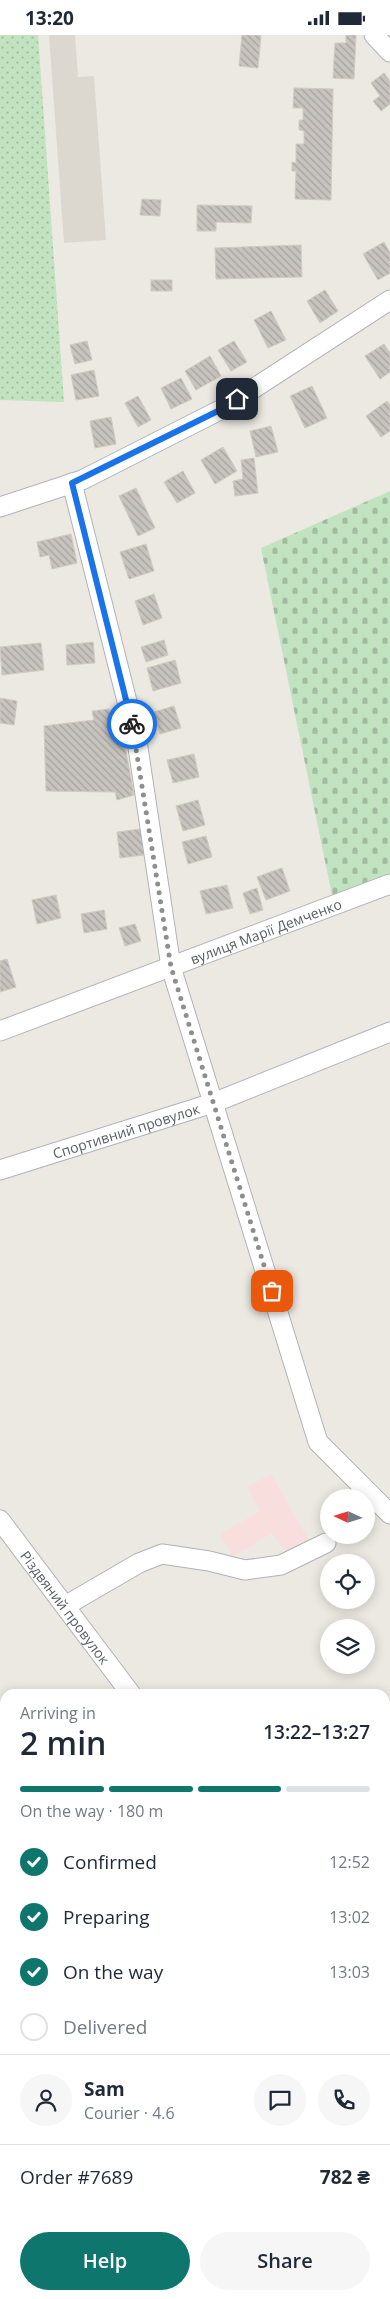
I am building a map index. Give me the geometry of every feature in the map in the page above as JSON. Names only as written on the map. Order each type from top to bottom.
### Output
[{"type":"street","points":[[374,35],[390,52]]},
{"type":"street","points":[[0,507],[72,483],[222,409],[390,300]]},
{"type":"street","points":[[72,483],[137,741],[171,967],[318,1442],[390,1514]]},
{"type":"street","name":"вулиця Марії Демченко","points":[[0,1031],[390,884]]},
{"type":"street","name":"Спортивний провулок","points":[[0,1170],[213,1103],[390,1032]]},
{"type":"street","name":"Різдвяний провулок","points":[[0,1520],[127,1689]]},
{"type":"street","points":[[65,1605],[139,1563],[162,1554],[209,1561],[245,1570],[281,1565],[324,1544]]},
{"type":"shaded area","points":[[49,35],[75,35],[78,77],[94,76],[106,240],[64,243]]},
{"type":"shaded area","points":[[271,1474],[310,1542],[288,1555],[272,1533],[233,1557],[220,1534],[260,1511],[247,1487]]},
{"type":"green space","points":[[0,35],[38,35],[64,402],[0,400]]},
{"type":"green space","points":[[390,491],[390,883],[334,905],[261,548]]},
{"type":"building","points":[[242,35],[261,35],[258,68],[239,66]]},
{"type":"building","points":[[346,35],[356,35],[354,79],[333,78],[335,43],[346,43]]},
{"type":"building","points":[[384,73],[390,81],[390,104],[381,111],[373,101],[380,96],[371,83]]},
{"type":"building","points":[[294,88],[333,89],[331,200],[295,199],[296,171],[292,171],[292,162],[296,163],[296,144],[304,144],[304,131],[299,130],[299,120],[303,120],[303,108],[293,108]]},
{"type":"building","points":[[142,199],[161,200],[160,216],[140,215]]},
{"type":"building","points":[[197,205],[252,206],[251,223],[216,222],[216,231],[197,231]]},
{"type":"building","points":[[384,242],[390,253],[390,273],[378,280],[363,254]]},
{"type":"building","points":[[301,245],[302,277],[216,279],[215,248]]},
{"type":"building","points":[[151,280],[172,280],[172,291],[151,291]]},
{"type":"building","points":[[325,290],[338,311],[320,323],[307,301]]},
{"type":"building","points":[[271,311],[286,340],[268,348],[254,320]]},
{"type":"building","points":[[87,341],[92,360],[75,364],[70,345]]},
{"type":"building","points":[[234,341],[247,362],[231,371],[218,350]]},
{"type":"building","points":[[384,344],[390,353],[390,372],[380,379],[365,356]]},
{"type":"building","points":[[210,356],[221,376],[196,390],[185,371]]},
{"type":"building","points":[[94,370],[99,396],[76,400],[71,375]]},
{"type":"building","points":[[181,378],[192,399],[171,409],[161,388]]},
{"type":"building","points":[[312,386],[327,418],[305,428],[290,396]]},
{"type":"building","points":[[138,396],[151,420],[138,427],[125,403]]},
{"type":"building","points":[[387,401],[390,405],[390,431],[381,437],[366,416]]},
{"type":"building","points":[[111,417],[116,444],[95,448],[90,421]]},
{"type":"building","points":[[271,426],[278,452],[256,457],[250,431]]},
{"type":"building","points":[[223,447],[237,471],[215,484],[201,460]]},
{"type":"building","points":[[254,458],[258,493],[235,496],[233,481],[243,479],[241,460]]},
{"type":"building","points":[[183,471],[195,493],[177,503],[164,482]]},
{"type":"building","points":[[136,488],[155,528],[138,536],[119,496]]},
{"type":"building","points":[[71,534],[77,563],[52,569],[49,555],[40,557],[37,542]]},
{"type":"building","points":[[146,544],[154,571],[129,579],[120,552]]},
{"type":"building","points":[[154,594],[162,618],[143,625],[135,601]]},
{"type":"building","points":[[164,640],[168,655],[146,662],[141,647]]},
{"type":"building","points":[[93,642],[95,663],[67,665],[66,645]]},
{"type":"building","points":[[41,643],[44,670],[2,675],[0,647]]},
{"type":"building","points":[[175,660],[181,683],[153,691],[147,668]]},
{"type":"building","points":[[0,698],[17,701],[14,725],[0,723]]},
{"type":"building","points":[[174,706],[181,728],[160,734],[154,712]]},
{"type":"building","points":[[109,709],[112,720],[120,718],[134,795],[117,800],[115,792],[46,791],[44,726],[94,720],[92,711]]},
{"type":"building","points":[[194,754],[199,777],[173,783],[167,760]]},
{"type":"building","points":[[198,800],[205,825],[183,831],[176,806]]},
{"type":"building","points":[[141,829],[144,855],[120,858],[117,832]]},
{"type":"building","points":[[206,836],[212,857],[188,864],[182,842]]},
{"type":"building","points":[[282,868],[290,891],[266,900],[257,877]]},
{"type":"building","points":[[227,885],[233,908],[206,914],[200,891]]},
{"type":"building","points":[[257,888],[263,910],[250,914],[243,893]]},
{"type":"building","points":[[56,895],[61,918],[37,924],[32,900]]},
{"type":"building","points":[[104,910],[107,929],[84,933],[81,914]]},
{"type":"building","points":[[135,924],[141,941],[125,946],[119,928]]},
{"type":"building","points":[[7,959],[16,987],[0,992],[0,961]]},
{"type":"way so far","points":[[132,724],[137,741],[171,967],[272,1291]]},
{"type":"route","points":[[132,724],[72,483],[82,480],[222,409],[237,399]]}]
